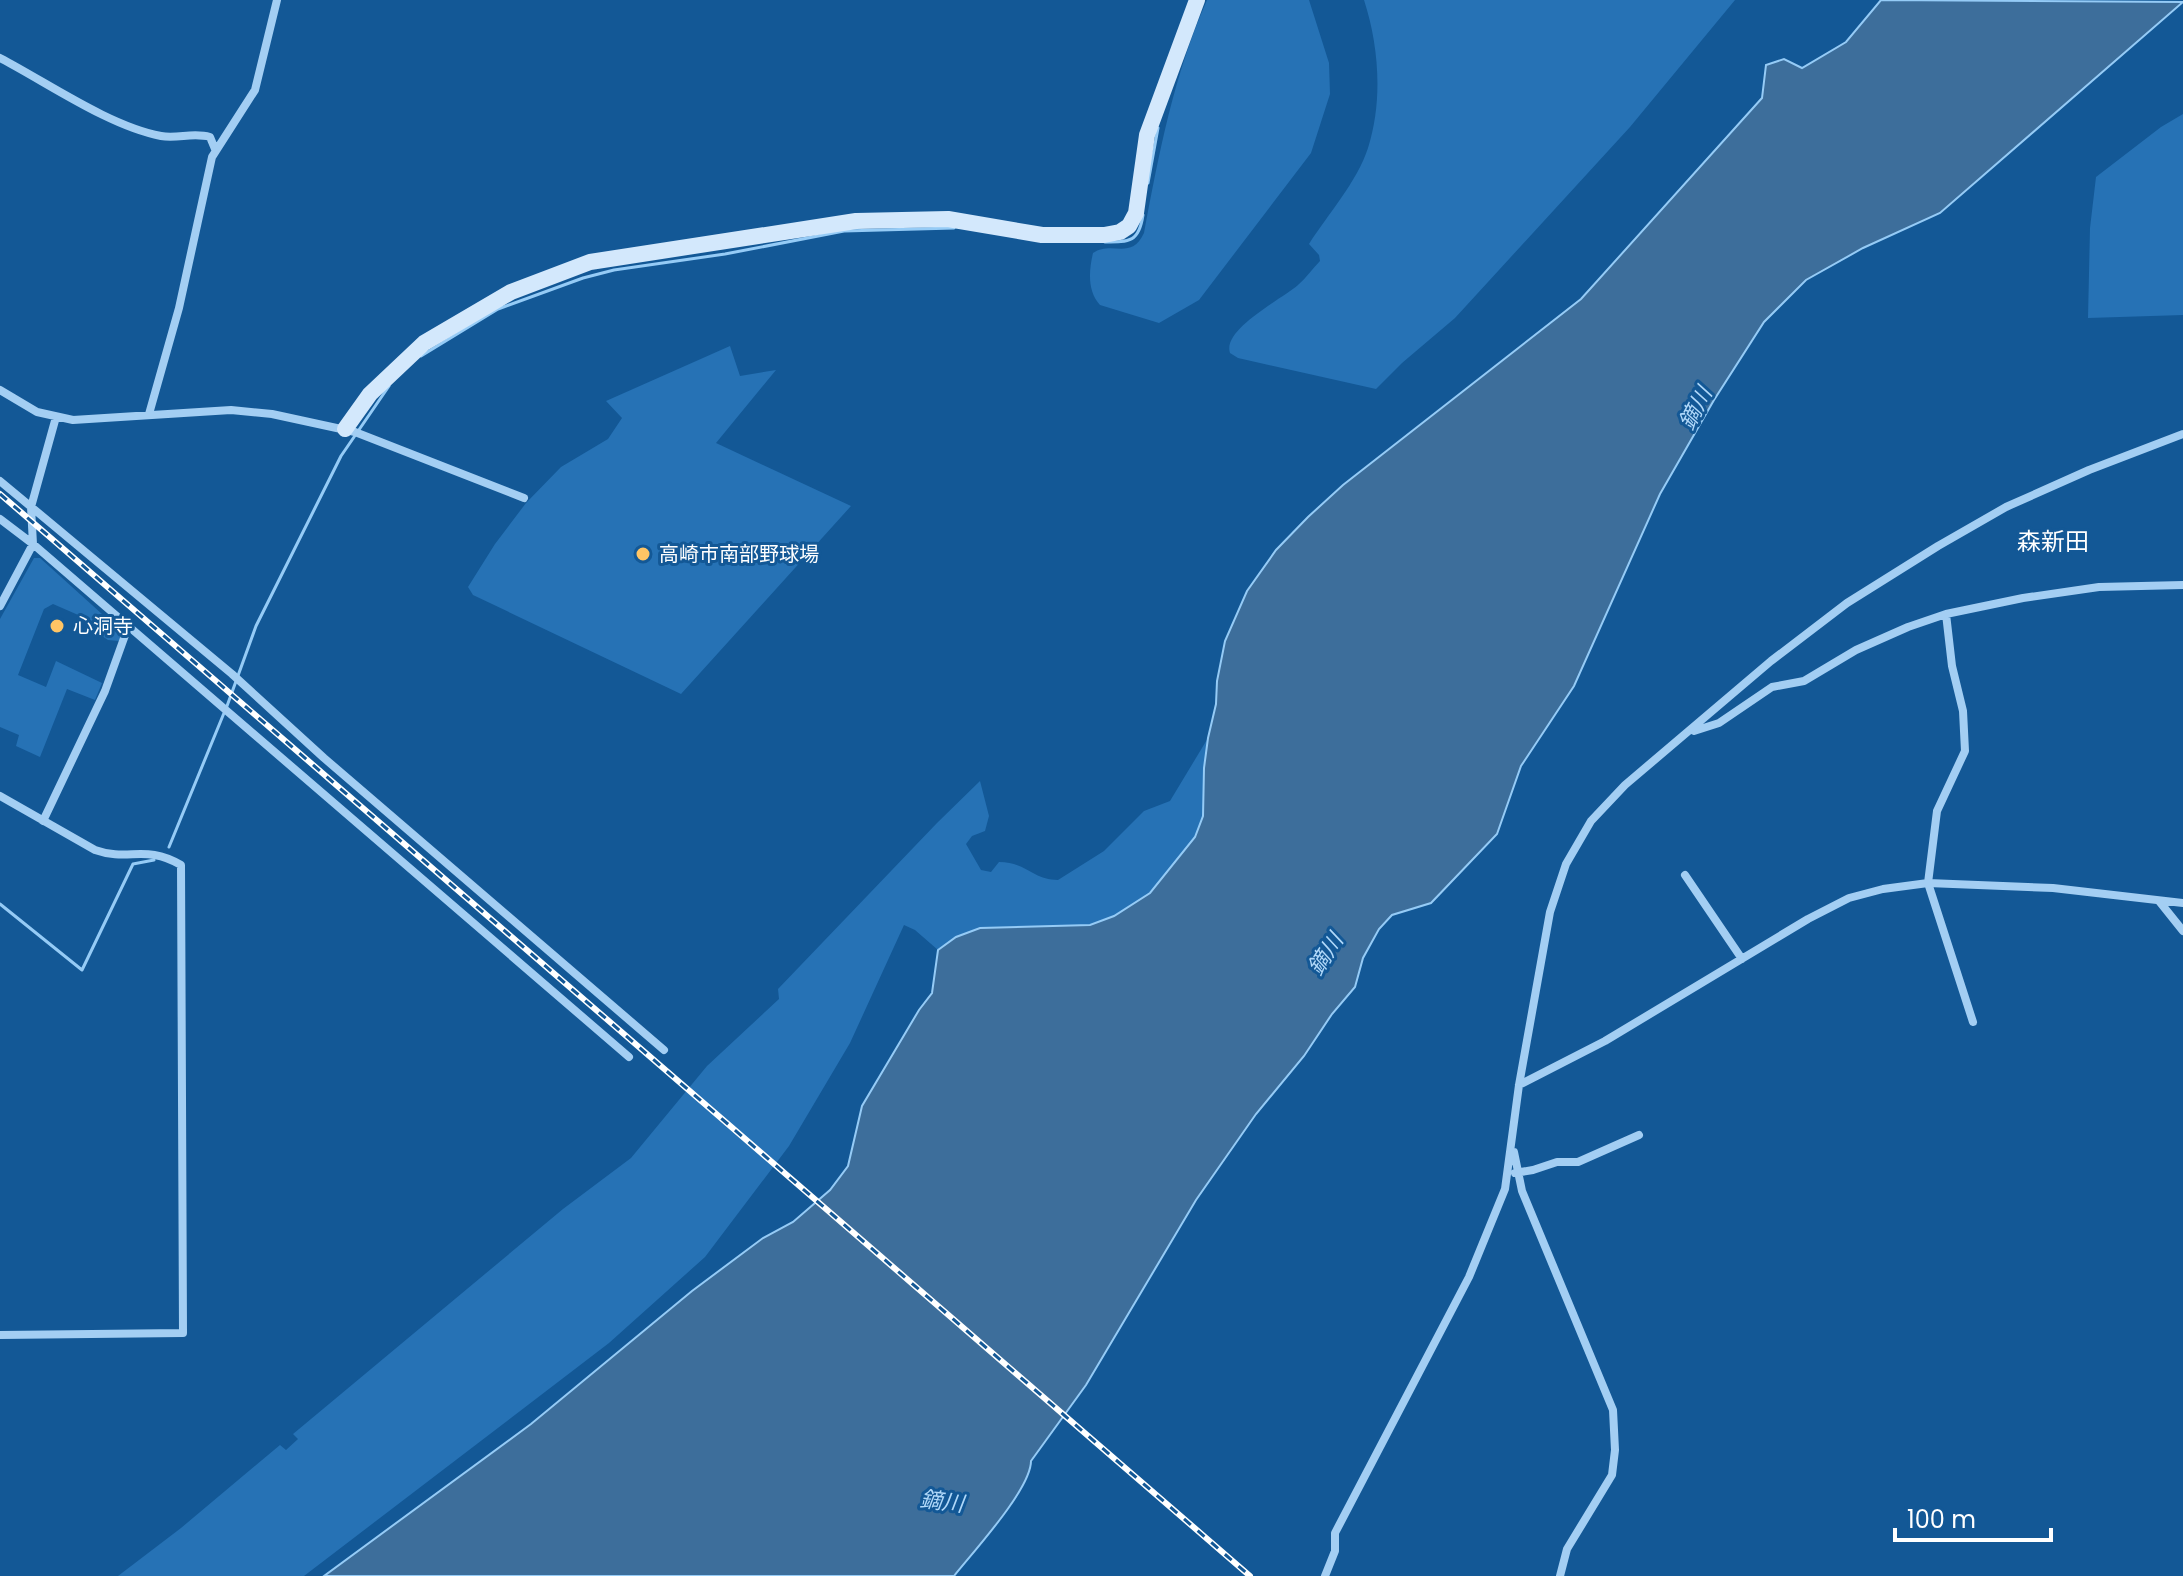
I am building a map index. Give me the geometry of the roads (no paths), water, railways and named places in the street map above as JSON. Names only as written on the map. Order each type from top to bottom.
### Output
[{"type":"street","points":[[149,414],[179,308],[215,149],[255,90],[277,0]]},
{"type":"street","points":[[345,429],[370,394],[424,343],[511,292],[590,262],[856,221],[948,219],[1042,235],[1120,232],[1129,226],[1136,213],[1147,135],[1197,0]]},
{"type":"street","points":[[0,58],[116,120],[163,137],[196,133],[210,137],[215,149]]},
{"type":"street","points":[[0,390],[37,412],[73,420],[249,410],[345,429],[524,498]]},
{"type":"street","points":[[0,606],[33,544],[31,507],[56,417]]},
{"type":"street","points":[[1325,1576],[1335,1551],[1335,1533],[1469,1277],[1505,1189],[1519,1085],[1550,912],[1574,847],[1591,821],[1625,785],[1771,661],[1847,603],[2006,507],[2089,470],[2183,434]]},
{"type":"street","points":[[0,481],[232,674],[335,767],[664,1050]]},
{"type":"street","points":[[0,519],[33,544],[629,1057]]},
{"type":"street","points":[[1689,732],[1719,723],[1772,687],[1804,681],[1856,650],[1946,614],[2099,587],[2183,585]]},
{"type":"street","points":[[1946,614],[1952,666],[1963,711],[1965,751],[1937,811],[1928,883],[1973,1022]]},
{"type":"street","points":[[43,821],[105,691],[128,627]]},
{"type":"street","points":[[0,796],[104,853],[154,853],[181,865],[183,1333],[0,1335]]},
{"type":"street","points":[[1685,875],[1742,959]]},
{"type":"street","points":[[1519,1085],[1605,1041],[1849,898],[1883,889],[1928,883],[2053,888],[2183,903]]},
{"type":"street","points":[[2159,901],[2183,931]]},
{"type":"street","points":[[1508,1174],[1557,1162],[1578,1162],[1639,1135]]},
{"type":"street","points":[[1513,1144],[1522,1191],[1613,1410],[1615,1423],[1612,1475],[1567,1549],[1560,1576]]},
{"type":"water","name":"鏑川","points":[[1881,0],[2183,2],[1940,213],[1863,248],[1806,280],[1764,322],[1714,400],[1660,494],[1574,686],[1521,766],[1497,834],[1431,903],[1392,915],[1379,929],[1363,958],[1355,987],[1256,1114],[1196,1200],[1086,1385],[1031,1461],[1022,1487],[1012,1503],[954,1576],[324,1576],[531,1424],[692,1291],[763,1238],[793,1222],[830,1190],[848,1166],[862,1106],[932,993],[938,950],[956,937],[980,928],[1090,925],[1114,916],[1150,893],[1195,837],[1203,816],[1204,768],[1225,641],[1247,591],[1276,550],[1343,485],[1581,299],[1762,98],[1766,65],[1784,59],[1802,68],[1846,42]]},
{"type":"waterway","points":[[1148,183],[1158,128]]},
{"type":"waterway","points":[[1105,242],[1132,239],[1139,231],[1143,215]]},
{"type":"waterway","points":[[421,356],[498,309],[614,270],[725,254],[844,231],[954,228]]},
{"type":"waterway","points":[[227,706],[256,626],[341,456],[389,386]]},
{"type":"waterway","points":[[169,847],[224,713]]},
{"type":"waterway","points":[[0,904],[82,970],[133,864],[154,860]]},
{"type":"railway","points":[[0,494],[1250,1576]]},
{"type":"place","name":"高崎市南部野球場","points":[[643,554]]},
{"type":"place","name":"心洞寺","points":[[57,626]]},
{"type":"district","name":"森新田","points":[[2053,542]]}]
